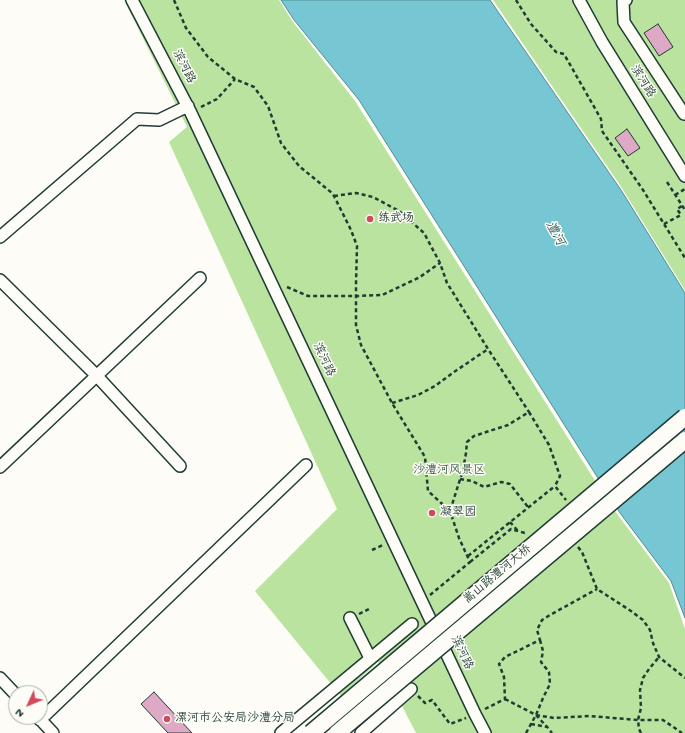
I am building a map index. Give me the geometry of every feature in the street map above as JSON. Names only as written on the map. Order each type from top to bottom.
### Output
[{"type":"main road","name":"嵩山路澧河大桥","points":[[312,733],[685,417]]},
{"type":"main road","name":"嵩山路澧河大桥","points":[[337,733],[685,440]]},
{"type":"street","name":"滨河路","points":[[132,0],[189,108],[485,733]]},
{"type":"street","name":"滨河路","points":[[579,0],[602,42],[685,176]]},
{"type":"street","points":[[626,0],[623,2],[624,22],[685,115]]},
{"type":"street","points":[[0,237],[137,119],[159,120],[189,108]]},
{"type":"street","points":[[0,467],[200,278]]},
{"type":"street","points":[[0,280],[96,376],[180,466]]},
{"type":"street","points":[[48,709],[306,465]]},
{"type":"street","points":[[350,618],[370,658]]},
{"type":"street","points":[[281,733],[412,624]]},
{"type":"street","points":[[0,678],[8,686]]},
{"type":"street","points":[[361,733],[411,689]]},
{"type":"street","points":[[46,725],[53,733]]},
{"type":"path","points":[[174,0],[186,28],[208,57],[236,79],[254,87],[268,106],[281,143],[299,166],[334,196],[351,230],[357,246],[356,325],[362,345],[392,403],[425,457],[428,491],[450,511],[459,538],[470,562]]},
{"type":"path","points":[[516,0],[531,24],[546,41],[556,52],[564,54],[601,119],[602,131],[643,190],[685,258]]},
{"type":"path","points":[[189,108],[196,110],[217,99],[236,79]]},
{"type":"path","points":[[667,182],[685,210]]},
{"type":"path","points":[[675,195],[685,189]]},
{"type":"path","points":[[334,196],[356,193],[373,197],[399,211],[424,233],[440,263],[447,283],[550,445],[560,476],[555,486],[468,556]]},
{"type":"path","points":[[664,224],[681,215],[678,209],[682,206]]},
{"type":"path","points":[[271,281],[308,296],[356,296],[382,294],[420,277],[440,263]]},
{"type":"path","points":[[392,403],[418,395],[435,386],[488,349]]},
{"type":"path","points":[[450,511],[460,479],[467,442],[474,436],[508,425],[528,412]]},
{"type":"path","points":[[460,479],[484,487],[501,482],[510,484],[528,507]]},
{"type":"path","points":[[555,486],[566,501],[562,504]]},
{"type":"path","points":[[510,522],[518,531]]},
{"type":"path","points":[[422,602],[511,529],[527,534]]},
{"type":"path","points":[[578,546],[598,590],[643,620],[650,630],[653,643],[659,657],[685,678]]},
{"type":"path","points":[[526,733],[550,684],[550,672],[541,662],[543,651],[537,630],[542,620],[598,590]]},
{"type":"path","points":[[505,699],[504,677],[499,664],[505,657],[540,640]]},
{"type":"path","points":[[641,733],[638,720],[641,708],[640,690],[643,678],[659,657]]},
{"type":"path","points":[[411,689],[425,703],[432,700],[450,724],[475,714],[505,699]]},
{"type":"path","points":[[505,699],[536,715],[554,718],[590,716],[638,720],[663,720],[682,733]]},
{"type":"path","points":[[536,715],[552,733]]},
{"type":"path","points":[[531,724],[548,728]]},
{"type":"green space","name":"沙澧河风景区","points":[[124,0],[279,0],[293,22],[355,101],[604,495],[669,583],[685,629],[685,733],[416,733],[378,662],[341,696],[255,591],[337,509],[169,142],[187,127]]},
{"type":"green space","points":[[493,0],[685,0],[685,290],[620,185]]},
{"type":"water","name":"澧河","points":[[281,0],[490,0],[621,190],[685,293],[685,618],[671,581],[620,513],[359,100],[294,20]]},
{"type":"building","points":[[658,24],[673,47],[659,56],[644,33]]},
{"type":"building","points":[[627,129],[640,148],[628,156],[615,138]]},
{"type":"building","name":"漯河市公安局沙澧分局","points":[[154,692],[192,733],[168,733],[141,704]]},
{"type":"place","name":"练武场","points":[[370,219]]},
{"type":"place","name":"凝翠园","points":[[432,513]]},
{"type":"place","name":"漯河市公安局沙澧分局","points":[[167,719]]}]
